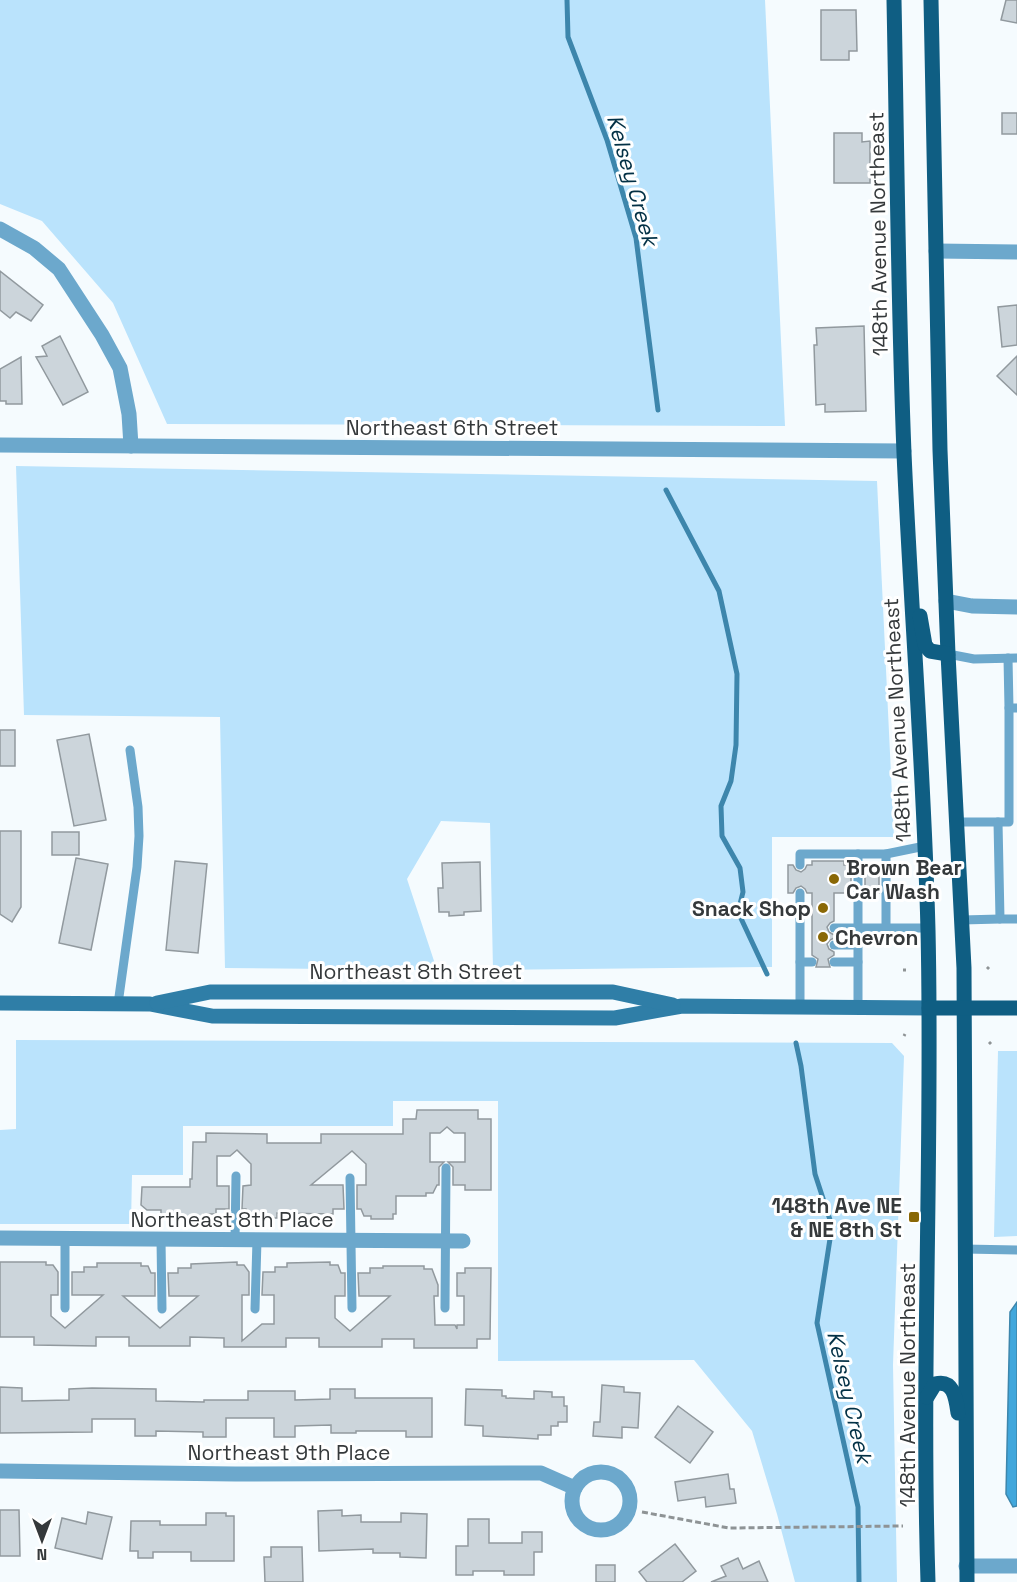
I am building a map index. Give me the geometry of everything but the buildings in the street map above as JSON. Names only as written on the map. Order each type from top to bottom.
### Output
[{"type":"main road","name":"148th Avenue Northeast","points":[[894,0],[904,451],[928,928],[928,1582]]},
{"type":"main road","points":[[931,0],[946,600],[958,822],[964,1007],[967,1582]]},
{"type":"main road","points":[[911,578],[925,645],[930,651],[948,654]]},
{"type":"main road","name":"Northeast 8th Street","points":[[150,1004],[210,992],[613,992],[682,1006]]},
{"type":"main road","name":"Northeast 8th Street","points":[[0,1003],[150,1004],[212,1016],[603,1018],[615,1018],[682,1006],[1017,1008]]},
{"type":"main road","points":[[927,1397],[935,1384],[943,1382],[952,1389],[958,1412],[965,1479]]},
{"type":"street","points":[[0,229],[34,248],[58,269],[102,335],[120,368],[129,414],[131,446]]},
{"type":"street","points":[[936,251],[1017,252]]},
{"type":"street","name":"Northeast 6th Street","points":[[0,445],[904,451]]},
{"type":"street","points":[[946,600],[972,606],[1017,608]]},
{"type":"street","name":"Northeast 8th Place","points":[[0,1238],[463,1241]]},
{"type":"street","name":"Northeast 9th Place","points":[[0,1471],[235,1474],[541,1473],[574,1488]]},
{"type":"street","points":[[966,1566],[1017,1566]]},
{"type":"lane","points":[[948,654],[974,658],[1012,658],[1013,708],[1009,822]]},
{"type":"lane","points":[[118,1004],[137,867],[139,836],[138,807],[130,750]]},
{"type":"lane","points":[[958,822],[1009,822],[1017,828]]},
{"type":"lane","points":[[998,822],[1000,919]]},
{"type":"lane","points":[[800,865],[800,854],[886,854],[925,846]]},
{"type":"lane","points":[[858,854],[858,1007]]},
{"type":"lane","points":[[886,854],[886,928]]},
{"type":"lane","points":[[800,893],[800,1007]]},
{"type":"lane","points":[[962,920],[1017,919]]},
{"type":"lane","points":[[800,928],[812,928]]},
{"type":"lane","points":[[834,928],[928,928]]},
{"type":"lane","points":[[800,945],[812,945]]},
{"type":"lane","points":[[834,945],[858,945]]},
{"type":"lane","points":[[800,962],[812,962]]},
{"type":"lane","points":[[834,962],[858,962]]},
{"type":"lane","points":[[445,1308],[446,1168]]},
{"type":"lane","points":[[236,1176],[236,1240]]},
{"type":"lane","points":[[350,1178],[352,1308]]},
{"type":"lane","points":[[65,1239],[65,1308]]},
{"type":"lane","points":[[161,1239],[162,1309]]},
{"type":"lane","points":[[255,1309],[257,1240]]},
{"type":"lane","points":[[964,1249],[1017,1250]]},
{"type":"path","points":[[642,1512],[729,1528],[903,1526]]},
{"type":"shaded area","points":[[0,0],[765,0],[785,426],[167,424],[113,303],[42,221],[0,204]]},
{"type":"shaded area","points":[[16,466],[877,481],[894,837],[772,837],[772,967],[493,970],[490,823],[441,821],[407,879],[437,970],[225,968],[220,717],[24,715]]},
{"type":"shaded area","points":[[16,1040],[892,1043],[904,1056],[893,1365],[897,1582],[795,1582],[752,1431],[694,1360],[498,1361],[498,1101],[393,1101],[393,1126],[183,1126],[183,1175],[132,1175],[131,1224],[0,1224],[0,1130],[16,1129]]},
{"type":"shaded area","points":[[998,1051],[1017,1051],[1017,1236],[994,1237]]},
{"type":"water","points":[[1017,1302],[1017,1506],[1013,1507],[1006,1494],[1010,1312]]},
{"type":"waterway","name":"Kelsey Creek","points":[[567,0],[568,37],[607,140],[636,238],[658,410]]},
{"type":"waterway","name":"Kelsey Creek","points":[[666,490],[719,591],[737,674],[736,745],[731,781],[721,806],[722,836],[740,868],[743,892],[738,912],[767,974]]},
{"type":"waterway","name":"Kelsey Creek","points":[[796,1043],[815,1174],[832,1226],[817,1323],[858,1507],[859,1582]]},
{"type":"place","name":"Brown Bear Car Wash","points":[[834,879]]},
{"type":"place","name":"Snack Shop","points":[[823,908]]},
{"type":"place","name":"Chevron","points":[[823,937]]},
{"type":"place","name":"148th Ave NE & NE 8th St","points":[[914,1217]]}]
